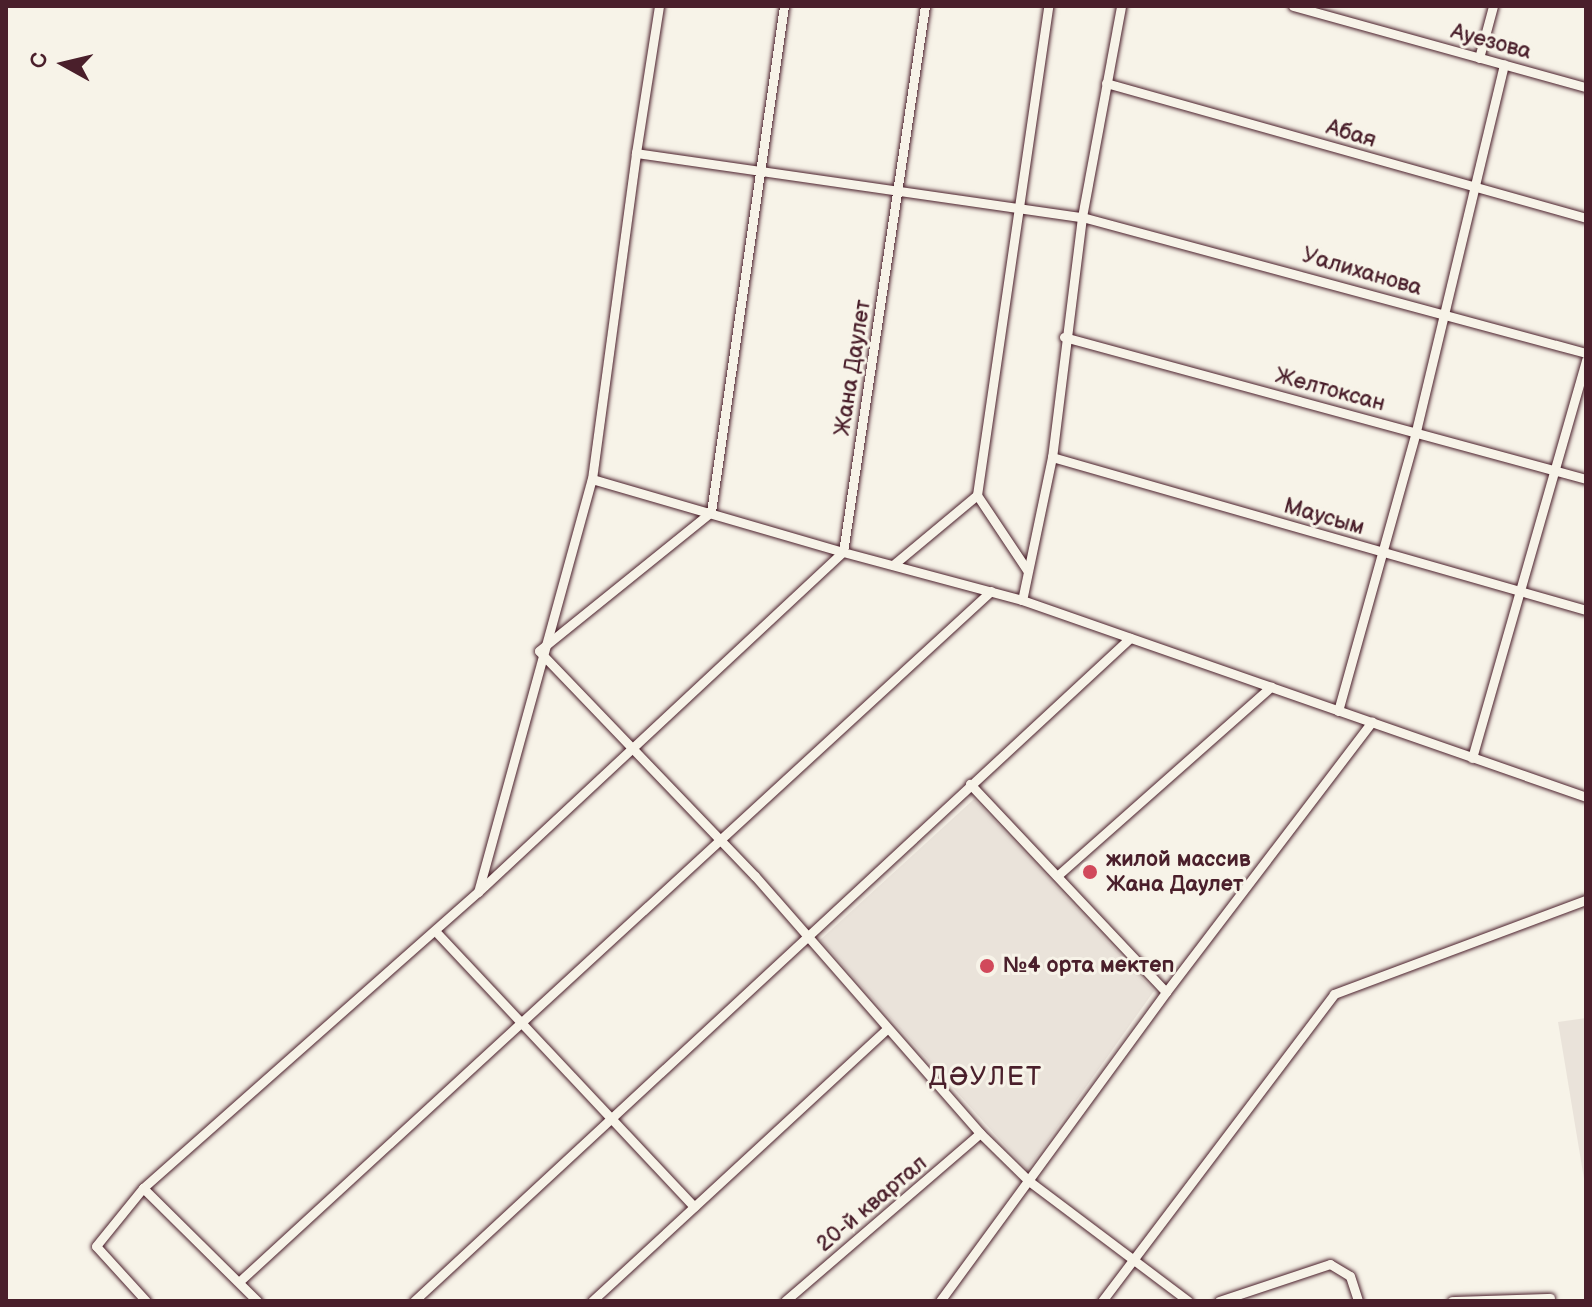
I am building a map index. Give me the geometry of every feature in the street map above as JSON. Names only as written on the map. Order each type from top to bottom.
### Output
[{"type":"street","points":[[478,892],[539,651],[592,479],[659,6]]},
{"type":"street","points":[[539,651],[711,512],[784,6]]},
{"type":"street","name":"Жана Даулет","points":[[843,552],[925,6]]},
{"type":"street","points":[[1027,570],[977,495],[1048,6]]},
{"type":"street","points":[[1022,600],[1052,457],[1064,337],[1082,217],[1121,6]]},
{"type":"street","name":"Ауезова","points":[[1293,6],[1586,87]]},
{"type":"street","points":[[1479,58],[1493,6]]},
{"type":"street","points":[[1338,711],[1479,190],[1504,64]]},
{"type":"street","name":"Абая","points":[[1106,83],[1586,218]]},
{"type":"street","name":"Уалиханова","points":[[636,153],[1129,225],[1586,353]]},
{"type":"street","name":"Желтоксан","points":[[1064,337],[1586,479]]},
{"type":"street","points":[[1472,758],[1558,469],[1586,360]]},
{"type":"street","name":"Маусым","points":[[1052,457],[1586,610]]},
{"type":"street","points":[[592,479],[1022,600],[1586,797]]},
{"type":"street","points":[[893,565],[977,495]]},
{"type":"street","points":[[146,1301],[136,1297],[96,1246],[143,1188],[438,934],[478,892],[634,751],[843,552]]},
{"type":"street","points":[[242,1279],[991,591]]},
{"type":"street","points":[[414,1301],[801,937],[1130,638]]},
{"type":"street","points":[[539,651],[720,839],[801,937],[980,1133],[1029,1181],[1188,1301]]},
{"type":"street","points":[[1057,876],[1271,687]]},
{"type":"street","points":[[940,1301],[1166,992],[1372,722]]},
{"type":"street","points":[[970,784],[1166,992]]},
{"type":"street","points":[[1102,1301],[1334,994],[1424,955],[1586,900]]},
{"type":"street","points":[[438,934],[694,1207]]},
{"type":"street","points":[[592,1301],[887,1029]]},
{"type":"street","name":"20-й квартал","points":[[785,1301],[980,1133]]},
{"type":"street","points":[[143,1188],[242,1279],[257,1301]]},
{"type":"street","points":[[1219,1301],[1330,1264],[1350,1276],[1358,1301]]},
{"type":"street","points":[[603,1291],[611,1301]]},
{"type":"street","points":[[1452,1301],[1550,1298]]},
{"type":"shaded area","name":"№4 орта мектеп","points":[[974,799],[1154,991],[1027,1170],[820,940]]},
{"type":"shaded area","points":[[1586,1018],[1586,1191],[1558,1022]]},
{"type":"place","name":"жилой массив Жана Даулет","points":[[1090,872]]},
{"type":"place","name":"№4 орта мектеп","points":[[987,966]]},
{"type":"district","name":"ДӘУЛЕТ","points":[[986,1078]]}]
